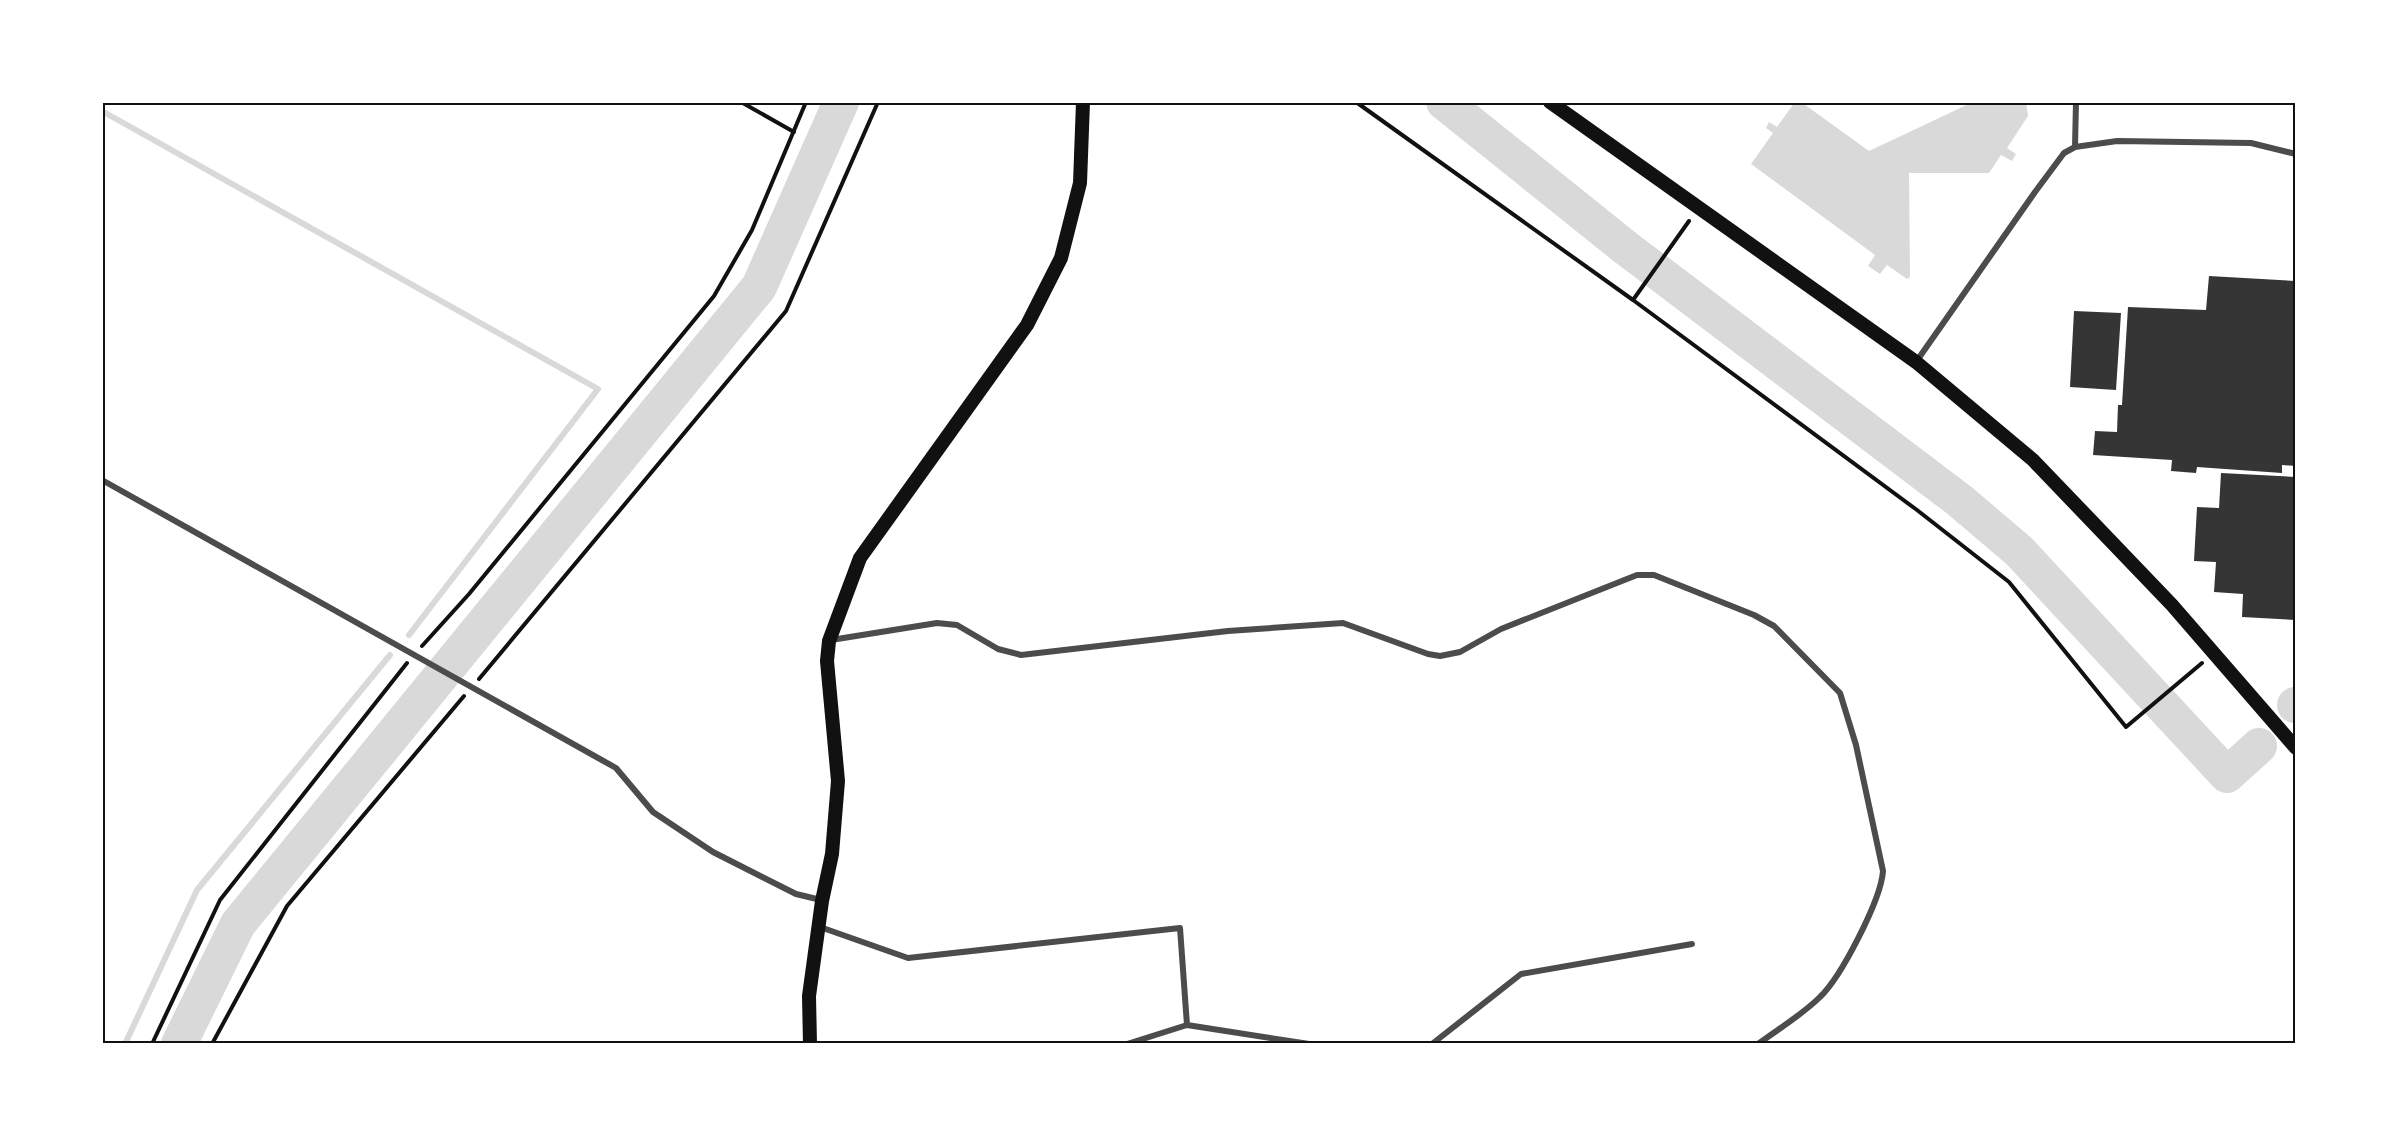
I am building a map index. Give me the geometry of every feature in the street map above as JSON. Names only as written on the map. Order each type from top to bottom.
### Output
[{"type":"main road","points":[[810,1044],[809,996],[822,901],[832,854],[838,782],[827,661],[829,640],[860,558],[1027,325],[1061,258],[1080,183],[1083,102]]},
{"type":"main road","points":[[1550,102],[1916,362],[2033,460],[2172,605],[2296,748]]},
{"type":"street","points":[[2075,147],[2076,102]]},
{"type":"street","points":[[1916,362],[2064,153],[2075,147],[2116,141],[2251,143],[2296,154]]},
{"type":"street","points":[[102,480],[616,768],[653,812],[713,852],[796,894],[822,901]]},
{"type":"street","points":[[829,640],[938,623],[957,625],[998,649],[1021,655],[1228,631],[1343,623],[1428,654],[1440,656],[1460,652],[1501,630],[1637,575],[1654,575],[1754,615],[1774,626],[1840,693],[1856,745],[1883,871],[1882,887],[1875,904],[1857,940],[1822,997],[1758,1044]]},
{"type":"street","points":[[820,927],[908,958],[1180,928],[1187,1025]]},
{"type":"street","points":[[1432,1044],[1521,974],[1692,944]]},
{"type":"street","points":[[1127,1044],[1187,1025],[1309,1044]]},
{"type":"path","points":[[741,102],[794,132]]},
{"type":"path","points":[[152,1044],[220,900],[413,655],[470,594],[714,296],[752,230],[806,102]]},
{"type":"path","points":[[212,1044],[287,906],[786,311],[878,102]]},
{"type":"path","points":[[1356,102],[1633,300],[1917,510],[2009,582],[2126,727],[2214,654]]},
{"type":"path","points":[[1633,300],[1699,208]]},
{"type":"shaded area","points":[[1795,102],[1801,102],[1869,151],[1973,102],[2026,102],[2028,116],[2007,148],[2016,154],[2012,161],[2001,155],[1989,173],[1909,173],[1910,277],[1907,279],[1887,265],[1880,274],[1868,266],[1875,255],[1751,164],[1773,133],[1766,128],[1769,122],[1777,127]]},
{"type":"building","points":[[2209,276],[2296,281],[2296,466],[2282,465],[2282,473],[2197,467],[2196,473],[2171,471],[2172,460],[2093,455],[2095,431],[2117,432],[2118,405],[2122,405],[2128,307],[2206,310]]},
{"type":"building","points":[[2074,311],[2121,313],[2116,390],[2070,387]]},
{"type":"building","points":[[2221,473],[2296,477],[2296,620],[2242,617],[2243,594],[2214,592],[2216,562],[2194,561],[2197,507],[2219,508]]},
{"type":"waterway","points":[[179,1044],[238,924],[759,287],[841,102]]},
{"type":"waterway","points":[[1444,102],[1626,248],[1959,500],[2019,551],[2227,775],[2259,746]]},
{"type":"waterway","points":[[102,111],[598,389],[409,635]]},
{"type":"waterway","points":[[125,1044],[197,890],[390,655]]}]
